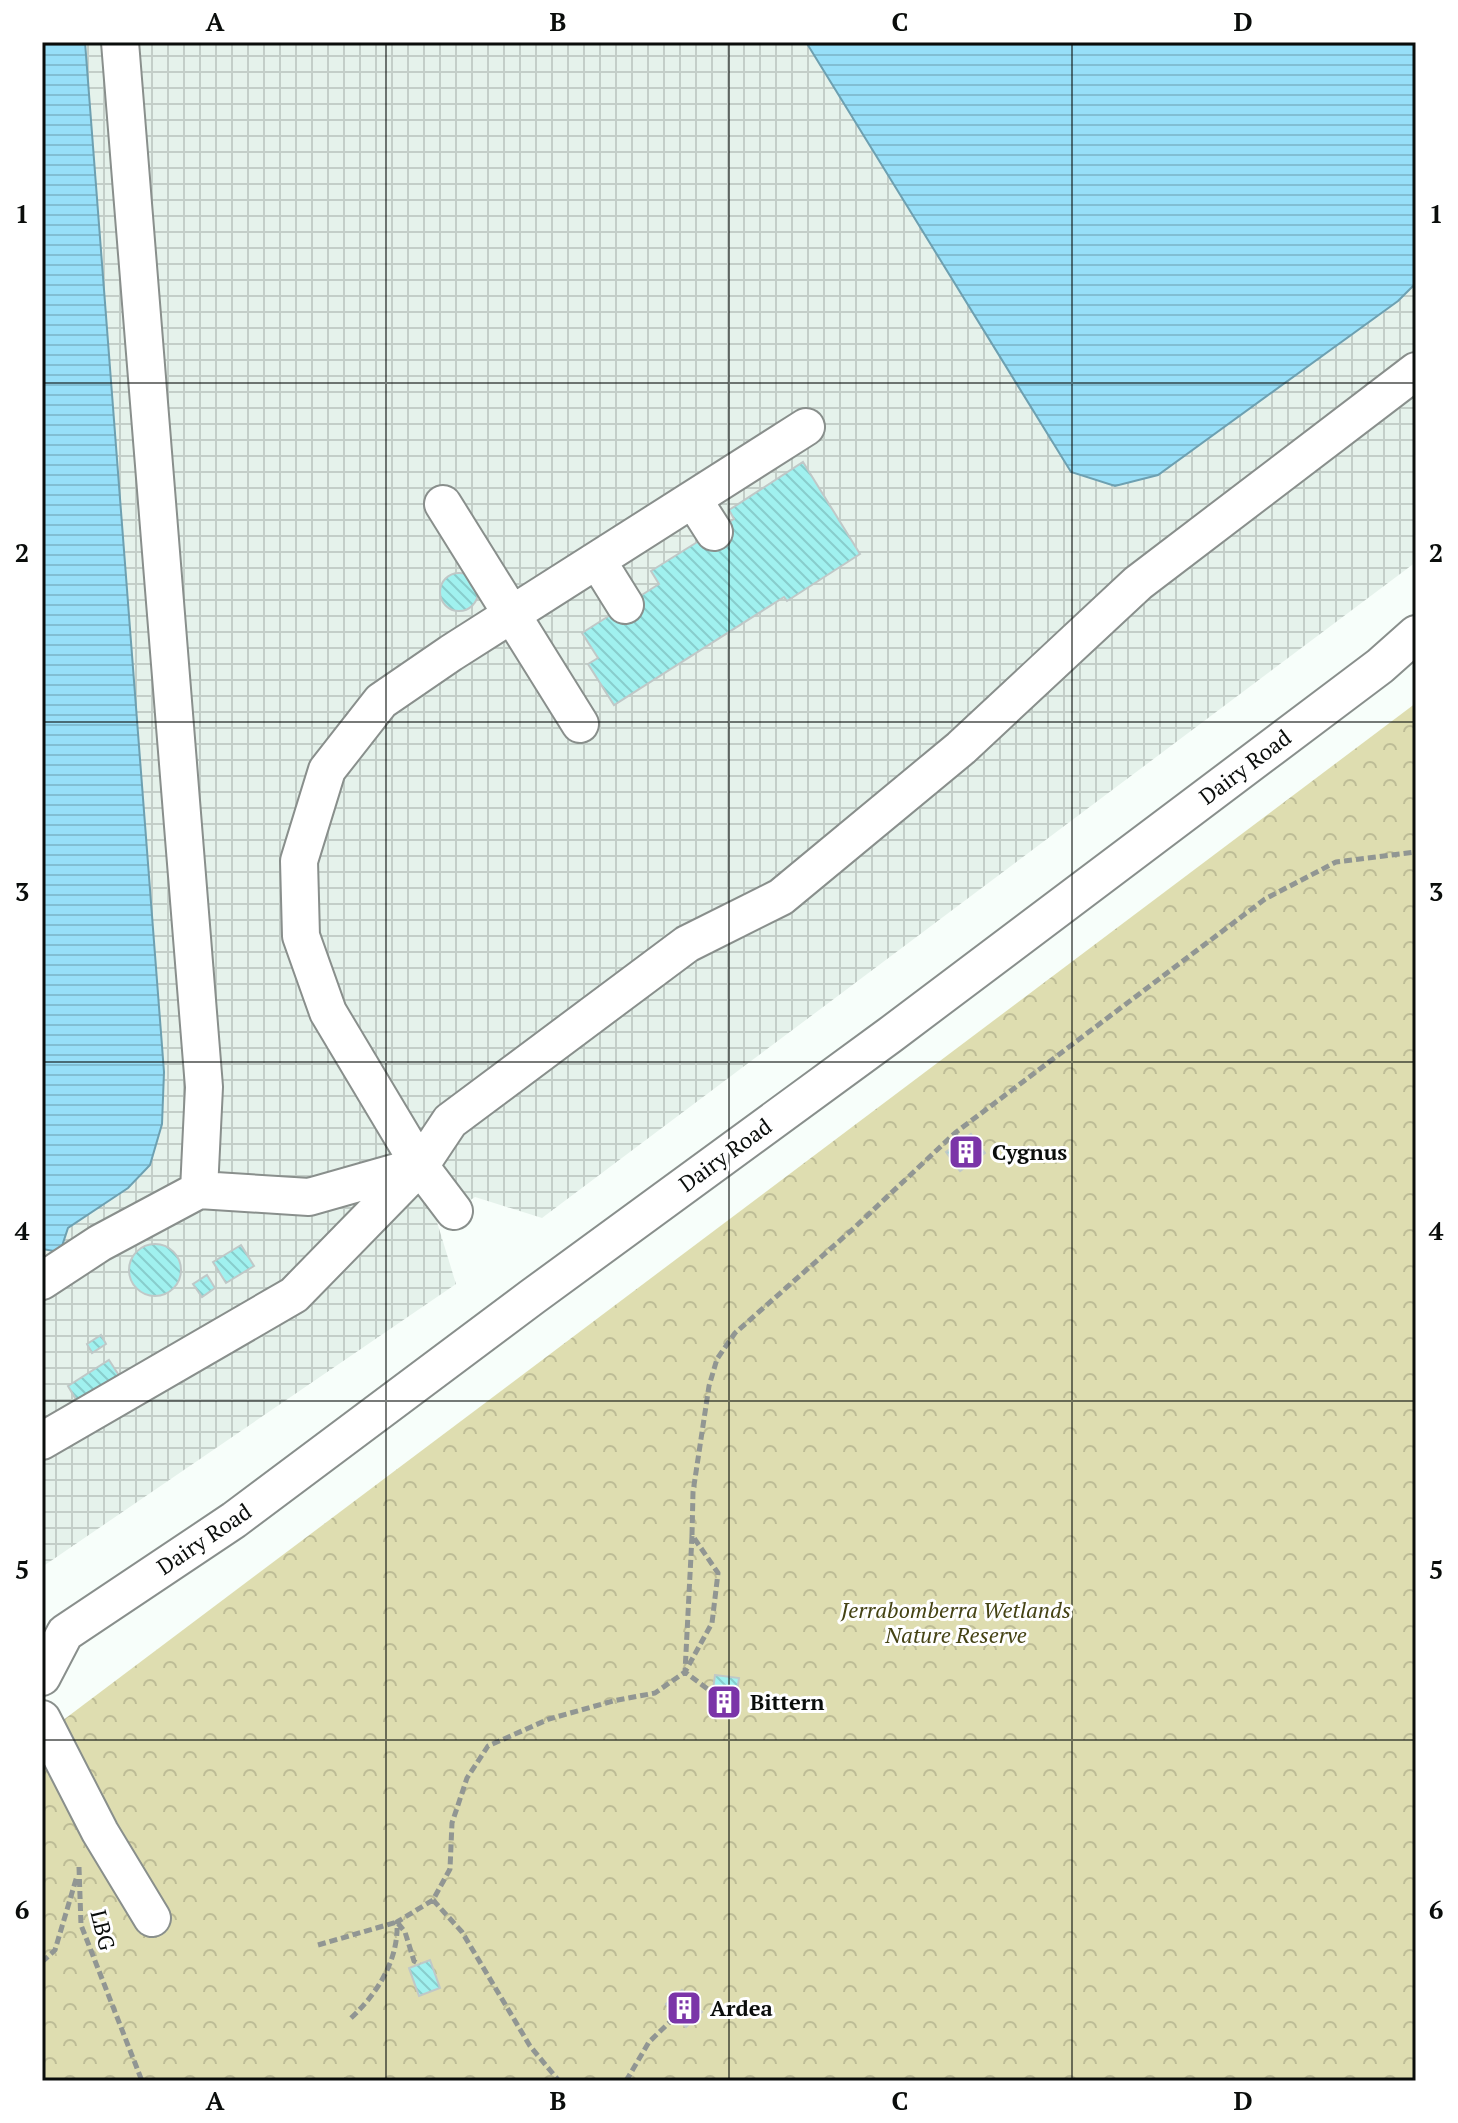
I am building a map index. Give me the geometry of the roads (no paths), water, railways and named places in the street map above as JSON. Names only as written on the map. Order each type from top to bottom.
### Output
[{"type":"street","points":[[120,42],[204,1087],[199,1190]]},
{"type":"street","points":[[42,1441],[294,1295],[420,1166],[450,1121],[687,944],[781,897],[961,748],[1138,583],[1416,371]]},
{"type":"street","points":[[454,1211],[420,1166],[328,1012],[301,936],[299,861],[327,770],[381,701],[693,499],[732,491],[806,427]]},
{"type":"street","points":[[693,499],[714,532]]},
{"type":"street","points":[[443,504],[580,724]]},
{"type":"street","points":[[597,560],[625,605]]},
{"type":"street","name":"Dairy Road","points":[[42,1677],[65,1633],[234,1520],[890,1035],[1380,666],[1416,634]]},
{"type":"street","points":[[42,1281],[100,1243],[199,1190],[309,1197],[420,1166]]},
{"type":"street","points":[[42,1719],[100,1832],[152,1918]]},
{"type":"water","points":[[42,42],[85,42],[164,1072],[162,1124],[150,1165],[128,1188],[68,1228],[60,1252],[42,1249]]},
{"type":"water","points":[[806,42],[1416,42],[1416,283],[1398,301],[1158,475],[1115,486],[1071,472]]},
{"type":"place","name":"Cygnus","points":[[966,1152]]},
{"type":"place","name":"Bittern","points":[[724,1702]]},
{"type":"place","name":"Ardea","points":[[684,2008]]},
{"type":"park label","name":"Jerrabomberra Wetlands Nature Reserve","points":[[956,1622]]}]
